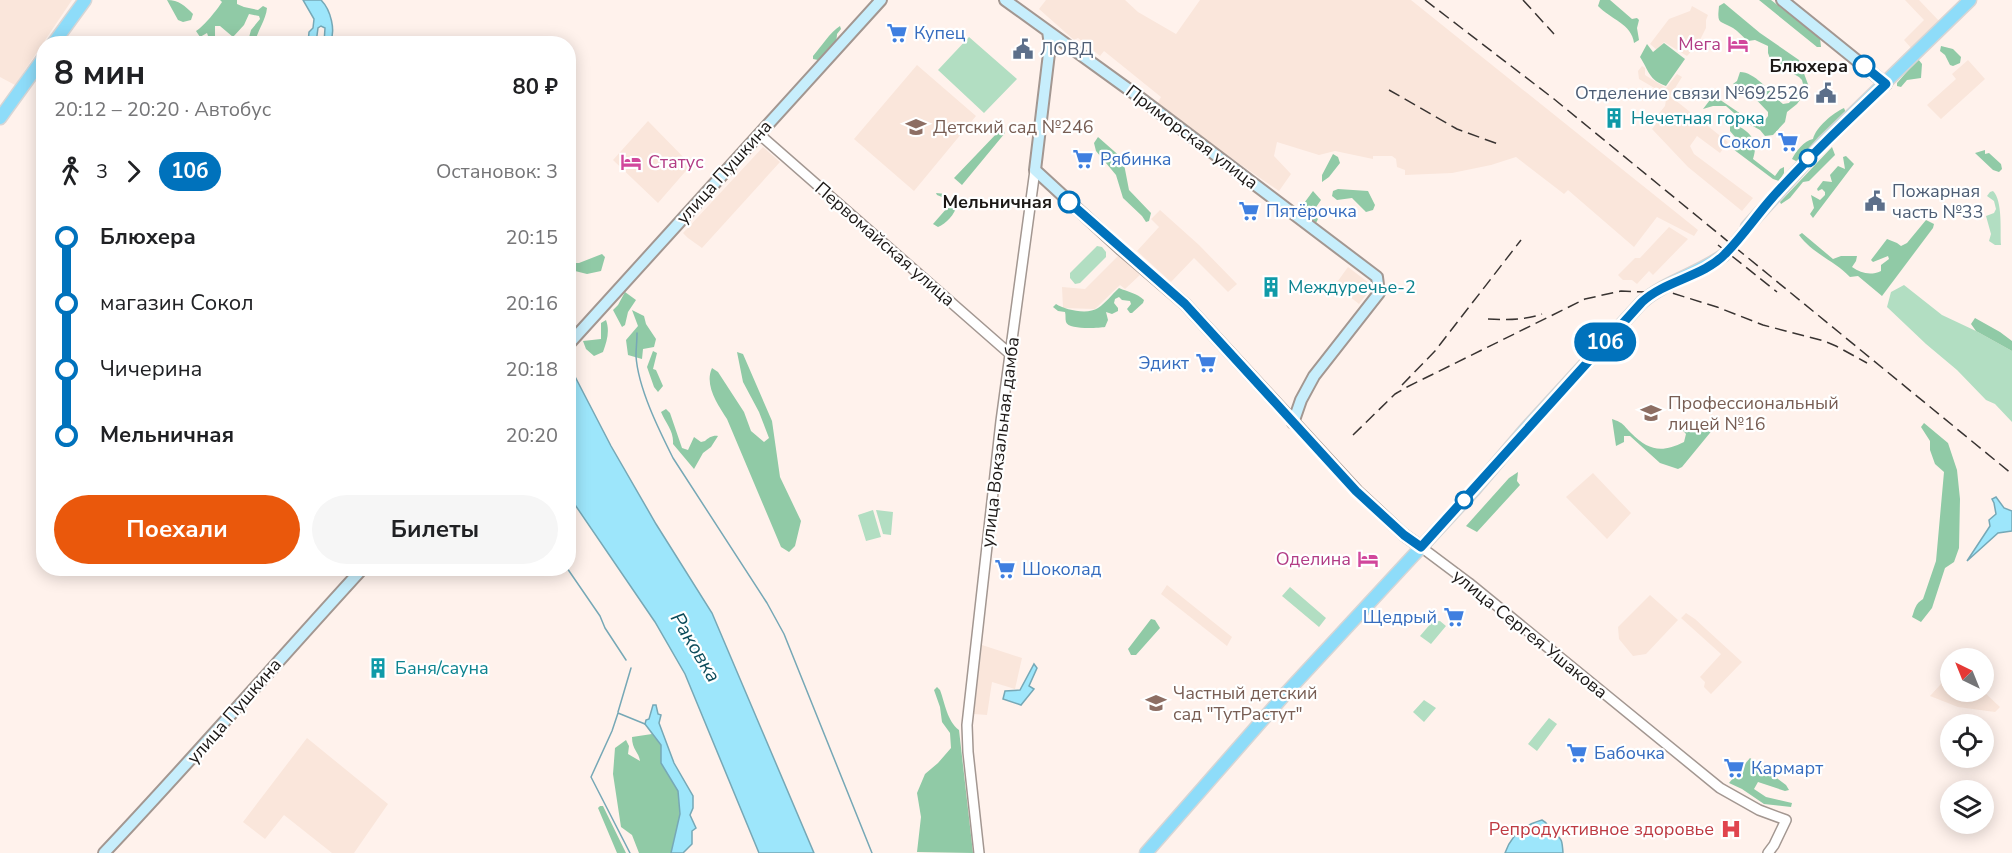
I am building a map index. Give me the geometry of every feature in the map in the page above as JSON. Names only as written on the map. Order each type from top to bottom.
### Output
[{"type":"main road","points":[[59,36],[85,0]]},
{"type":"main road","name":"улица Пушкина","points":[[576,336],[881,0]]},
{"type":"main road","name":"Приморская улица","points":[[1005,0],[1136,94],[1377,277],[1379,293],[1308,386],[1293,423]]},
{"type":"main road","points":[[1782,0],[1886,84]]},
{"type":"main road","points":[[1747,227],[1804,163],[1970,0]]},
{"type":"main road","name":"улица Вокзальная дамба","points":[[1035,170],[1050,45],[1048,31]]},
{"type":"main road","points":[[0,118],[36,67]]},
{"type":"main road","name":"улица Сергея Ушакова","points":[[1035,170],[1185,304],[1373,507],[1421,547]]},
{"type":"main road","points":[[1146,853],[1287,692],[1642,302],[1654,292],[1710,266],[1724,255]]},
{"type":"main road","name":"улица Пушкина","points":[[104,853],[175,778],[356,576]]},
{"type":"street","name":"Первомайская улица","points":[[759,134],[1011,354]]},
{"type":"street","name":"улица Вокзальная дамба","points":[[979,853],[967,725],[988,529],[1035,170]]},
{"type":"street","name":"улица Сергея Ушакова","points":[[1421,547],[1476,588],[1720,788],[1759,810],[1786,820],[1768,853]]},
{"type":"shaded area","points":[[0,0],[72,0],[48,36],[36,36],[36,54],[15,85],[0,77]]},
{"type":"shaded area","points":[[1046,0],[1125,0],[1138,12],[1176,34],[1200,0],[1411,0],[1698,230],[1694,236],[1657,217],[1634,247],[1568,190],[1564,194],[1516,157],[1452,173],[1405,175],[1405,170],[1397,167],[1396,159],[1392,156],[1373,156],[1373,159],[1335,151],[1319,155],[1277,142],[1274,156],[1291,174],[1279,191],[1156,106],[1161,97],[1104,51],[1100,56],[1078,38],[1074,40],[1039,9]]},
{"type":"shaded area","points":[[1905,0],[1919,0],[1940,22],[1912,49],[1904,40],[1924,20]]},
{"type":"shaded area","points":[[1692,6],[1708,15],[1706,28],[1698,44],[1687,56],[1664,42],[1657,50],[1650,44],[1669,19],[1690,11]]},
{"type":"shaded area","points":[[1968,60],[1985,79],[1941,119],[1927,105],[1956,79],[1952,74]]},
{"type":"shaded area","name":"Детский сад №246","points":[[917,65],[976,116],[914,191],[854,139]]},
{"type":"shaded area","points":[[1642,66],[1645,68],[1645,75],[1666,88],[1677,74],[1682,77],[1670,96],[1728,142],[1720,153],[1697,136],[1690,146],[1694,154],[1753,198],[1742,211],[1688,167],[1652,129],[1656,124],[1653,121],[1665,106],[1666,100],[1661,97],[1663,93],[1639,79],[1638,71]]},
{"type":"shaded area","points":[[648,121],[691,165],[658,203],[613,160]]},
{"type":"shaded area","points":[[763,147],[780,162],[702,248],[683,233]]},
{"type":"shaded area","points":[[1160,210],[1237,284],[1228,292],[1194,258],[1171,282],[1137,251],[1159,227],[1151,219]]},
{"type":"shaded area","points":[[1669,227],[1688,239],[1653,275],[1649,271],[1637,284],[1632,280],[1623,280],[1618,275],[1635,258],[1640,258]]},
{"type":"shaded area","points":[[1119,255],[1140,275],[1125,289],[1120,285],[1095,309],[1063,308],[1062,287],[1085,289]]},
{"type":"shaded area","points":[[1348,267],[1373,286],[1359,304],[1335,285]]},
{"type":"shaded area","points":[[1593,473],[1631,513],[1607,539],[1566,497]]},
{"type":"shaded area","points":[[1167,585],[1232,637],[1227,646],[1161,594]]},
{"type":"shaded area","points":[[1650,595],[1678,620],[1646,654],[1633,656],[1619,639],[1618,627]]},
{"type":"shaded area","points":[[1686,613],[1742,662],[1711,694],[1704,687],[1705,682],[1700,677],[1721,654],[1681,618]]},
{"type":"shaded area","points":[[982,645],[1022,658],[1015,689],[992,682],[987,715],[974,714]]},
{"type":"shaded area","points":[[1940,685],[1940,700],[1930,696]]},
{"type":"shaded area","points":[[1994,701],[2000,707],[1995,712],[1958,707],[1945,702]]},
{"type":"shaded area","points":[[307,738],[388,804],[354,853],[332,853],[284,815],[265,839],[243,822]]},
{"type":"green space","points":[[167,0],[184,6],[193,14],[191,20],[183,22],[178,20]]},
{"type":"green space","points":[[220,0],[237,0],[237,4],[244,7],[258,10],[263,6],[267,8],[257,36],[249,36],[260,19],[259,16],[249,14],[244,25],[234,36],[220,26],[215,26],[215,36],[208,36],[207,33],[199,36],[196,31],[222,2]]},
{"type":"green space","points":[[1600,0],[1610,0],[1632,19],[1639,20],[1637,28],[1639,40],[1634,43],[1625,26],[1598,6]]},
{"type":"green space","points":[[1759,0],[1771,0],[1820,38],[1821,47],[1817,47]]},
{"type":"green space","points":[[1724,3],[1760,33],[1799,60],[1809,87],[1797,104],[1787,112],[1785,122],[1773,135],[1765,136],[1726,106],[1703,109],[1713,96],[1760,127],[1768,116],[1768,112],[1749,92],[1744,93],[1733,84],[1737,81],[1740,72],[1758,80],[1783,104],[1789,103],[1803,84],[1799,77],[1771,61],[1768,46],[1755,40],[1748,41],[1735,29],[1720,21],[1719,6]]},
{"type":"green space","points":[[840,26],[841,29],[831,49],[818,60],[813,59],[826,40]]},
{"type":"green space","points":[[969,37],[1017,79],[984,113],[938,70]]},
{"type":"green space","points":[[1664,43],[1685,59],[1666,86],[1653,78],[1640,57],[1647,44],[1653,52]]},
{"type":"green space","points":[[1941,46],[1953,49],[1961,57],[1960,63],[1950,65],[1940,51]]},
{"type":"green space","points":[[1918,59],[1922,64],[1921,78],[1907,80],[1901,87],[1897,86],[1897,83]]},
{"type":"green space","points":[[1844,108],[1846,113],[1800,159],[1796,161],[1792,159],[1806,142],[1813,139],[1826,121]]},
{"type":"green space","points":[[1730,124],[1743,129],[1753,139],[1755,148],[1753,159],[1775,176],[1784,167],[1784,173],[1779,181],[1773,179],[1729,146],[1735,143],[1736,138],[1730,131]]},
{"type":"green space","points":[[999,131],[1005,133],[962,185],[954,178]]},
{"type":"green space","points":[[1098,137],[1123,159],[1129,190],[1151,213],[1149,221],[1146,222],[1123,198],[1116,175],[1096,151],[1094,143]]},
{"type":"green space","points":[[1832,147],[1835,155],[1781,204],[1780,202]]},
{"type":"green space","points":[[1985,150],[1985,154],[1989,153],[2001,164],[2002,169],[1999,172],[1993,170],[1975,153]]},
{"type":"green space","points":[[1333,154],[1338,157],[1340,163],[1322,182],[1322,175]]},
{"type":"green space","points":[[1846,156],[1854,164],[1813,218],[1810,214],[1814,208],[1811,195],[1820,200],[1825,195],[1822,189],[1818,191],[1817,189],[1823,181],[1832,182],[1830,175],[1838,166],[1845,169],[1843,157]]},
{"type":"green space","points":[[1338,189],[1368,191],[1375,205],[1373,210],[1366,212],[1352,198],[1337,200],[1332,196],[1333,191]]},
{"type":"green space","points":[[1313,191],[1321,200],[1312,213],[1318,219],[1316,223],[1299,210]]},
{"type":"green space","points":[[1993,191],[2000,209],[2001,245],[1995,245],[1989,241],[1991,234],[1986,216],[1994,213],[1996,209],[1994,201],[1987,196]]},
{"type":"green space","points":[[936,193],[946,194],[947,198],[953,200],[957,205],[950,218],[938,227],[933,224],[947,208],[942,197]]},
{"type":"green space","points":[[1926,220],[1934,224],[1933,228],[1882,296],[1858,276],[1850,277],[1799,235],[1802,233],[1833,259],[1841,256],[1857,256],[1852,267],[1869,274],[1881,271],[1881,265],[1889,259],[1888,256],[1873,262],[1871,260],[1887,239],[1901,246],[1907,243]]},
{"type":"green space","points":[[1097,246],[1102,247],[1106,252],[1106,257],[1080,283],[1075,284],[1070,278],[1070,273]]},
{"type":"green space","points":[[602,254],[605,257],[601,271],[587,274],[576,271],[576,263]]},
{"type":"green space","points":[[1904,285],[1942,315],[2012,351],[2012,422],[1887,307],[1891,292]]},
{"type":"green space","points":[[1119,288],[1138,296],[1144,300],[1143,303],[1130,313],[1127,309],[1131,304],[1130,301],[1119,297],[1115,299],[1114,303],[1118,311],[1112,314],[1106,312],[1108,320],[1105,327],[1084,328],[1068,325],[1065,312],[1053,307],[1056,304],[1077,311],[1094,310],[1104,304]]},
{"type":"green space","points":[[625,292],[636,300],[622,327],[613,310]]},
{"type":"green space","points":[[632,310],[644,316],[646,324],[656,339],[654,347],[643,349],[642,359],[628,355],[626,340],[638,326]]},
{"type":"green space","points":[[1975,318],[2012,341],[2012,351],[1976,331],[1971,324]]},
{"type":"green space","points":[[606,320],[608,332],[603,352],[594,356],[586,349],[583,341],[601,339],[601,323]]},
{"type":"green space","points":[[653,351],[657,353],[653,369],[656,370],[663,386],[658,392],[647,367]]},
{"type":"green space","points":[[737,352],[743,354],[772,421],[780,477],[801,521],[795,546],[789,552],[781,547],[727,419],[711,388],[712,368],[718,372],[744,412],[751,431],[764,442],[769,438],[759,412],[743,382]]},
{"type":"green space","points":[[666,409],[670,413],[682,448],[688,450],[694,437],[701,442],[712,436],[718,436],[711,447],[703,453],[694,469],[673,444],[671,431],[661,412]]},
{"type":"green space","points":[[1612,419],[1621,423],[1644,444],[1662,449],[1684,442],[1686,434],[1678,425],[1681,423],[1695,430],[1714,428],[1678,469],[1660,463],[1630,436],[1624,436],[1624,442],[1616,446]]},
{"type":"green space","points":[[1924,423],[1948,443],[1957,470],[1960,499],[1959,548],[1954,562],[1945,568],[1932,608],[1921,622],[1912,617],[1917,605],[1923,599],[1936,561],[1944,472],[1935,464],[1930,450],[1930,441],[1921,427]]},
{"type":"green space","points":[[1518,472],[1517,481],[1520,485],[1477,532],[1466,526],[1509,478]]},
{"type":"green space","points":[[873,510],[881,537],[866,541],[858,515]]},
{"type":"green space","points":[[876,510],[893,512],[891,535],[883,534]]},
{"type":"green space","points":[[1290,587],[1326,618],[1319,627],[1282,596]]},
{"type":"green space","points":[[1151,619],[1155,620],[1160,628],[1136,655],[1131,655],[1128,649]]},
{"type":"green space","points":[[1440,621],[1446,626],[1431,644],[1420,636],[1432,622]]},
{"type":"green space","points":[[937,687],[949,717],[959,730],[973,853],[917,852],[921,817],[917,793],[925,774],[951,748],[950,733],[942,722],[934,690]]},
{"type":"green space","points":[[1424,700],[1436,708],[1424,722],[1413,712]]},
{"type":"green space","points":[[1549,718],[1557,724],[1537,751],[1528,744]]},
{"type":"green space","points":[[652,734],[661,745],[661,763],[678,791],[680,814],[671,853],[639,853],[632,835],[621,827],[613,774],[615,748],[626,740],[629,746],[628,754],[640,761],[632,737]]},
{"type":"green space","points":[[1750,758],[1786,785],[1789,790],[1785,791],[1758,782],[1754,789],[1766,797],[1792,803],[1791,807],[1764,804],[1729,783]]},
{"type":"green space","points":[[603,806],[626,853],[617,853],[598,808]]},
{"type":"water","points":[[303,0],[321,0],[325,4],[330,15],[332,36],[324,36],[325,28],[321,26],[318,28],[317,36],[309,36],[314,19]]},
{"type":"water","name":"Раковка","points":[[576,378],[611,446],[656,524],[712,613],[814,853],[759,853],[685,674],[655,622],[576,506]]},
{"type":"water","points":[[1996,497],[2004,508],[2012,511],[2012,531],[1998,533],[1967,561],[1990,526],[1989,520],[1996,514],[1992,499]]},
{"type":"water","points":[[1034,664],[1037,668],[1029,686],[1034,689],[1021,705],[1003,699],[1005,691],[1020,690]]},
{"type":"water","points":[[653,705],[656,705],[658,714],[661,715],[659,723],[674,763],[693,796],[693,808],[690,815],[696,828],[692,831],[692,844],[683,853],[671,853],[680,814],[678,791],[661,763],[661,745],[645,724]]},
{"type":"water","points":[[1542,820],[1561,840],[1563,853],[1505,853],[1519,832]]},
{"type":"waterway","points":[[637,333],[638,368],[645,395],[656,422],[673,458],[767,603],[784,634],[872,853]]},
{"type":"waterway","points":[[572,576],[626,660]]},
{"type":"waterway","points":[[618,712],[631,668]]},
{"type":"waterway","points":[[630,853],[591,777],[618,713],[645,724]]},
{"type":"tunnel","points":[[1724,255],[1747,227]]},
{"type":"railway","points":[[1425,0],[1554,99],[2012,474]]},
{"type":"railway","points":[[1523,0],[1554,34]]},
{"type":"railway","points":[[1389,90],[1457,129],[1498,144]]},
{"type":"railway","points":[[1402,385],[1435,351],[1521,240]]},
{"type":"railway","points":[[1718,245],[1777,292]]},
{"type":"railway","points":[[1353,435],[1395,394],[1407,387],[1585,299],[1621,291],[1672,293],[1763,325],[1824,341],[1867,363]]},
{"type":"railway","points":[[1488,319],[1516,319],[1542,314]]},
{"type":"bus line","name":"10б","points":[[1069,202],[1185,304],[1215,334],[1287,417],[1356,491],[1404,535],[1421,547],[1642,302],[1654,292],[1710,266],[1724,255],[1804,163],[1886,84],[1864,66]]},
{"type":"place","name":"Купец","points":[[897,33]]},
{"type":"place","name":"Мега","points":[[1738,44]]},
{"type":"place","name":"ЛОВД","points":[[1023,49]]},
{"type":"place","name":"Блюхера","points":[[1864,66]]},
{"type":"place","name":"Отделение связи №692526","points":[[1826,93]]},
{"type":"place","name":"Нечетная горка","points":[[1614,118]]},
{"type":"place","name":"Детский сад №246","points":[[916,127]]},
{"type":"place","name":"Сокол","points":[[1788,142]]},
{"type":"place","name":"Рябинка","points":[[1083,159]]},
{"type":"place","name":"Статус","points":[[631,162]]},
{"type":"place","name":"Пожарная часть №33","points":[[1875,201]]},
{"type":"place","name":"Мельничная","points":[[1069,202]]},
{"type":"place","name":"Пятёрочка","points":[[1249,211]]},
{"type":"place","name":"Междуречье-2","points":[[1271,287]]},
{"type":"place","name":"Эдикт","points":[[1206,363]]},
{"type":"place","name":"Профессиональный лицей №16","points":[[1651,413]]},
{"type":"place","name":"Оделина","points":[[1368,559]]},
{"type":"place","name":"Шоколад","points":[[1005,569]]},
{"type":"place","name":"Щедрый","points":[[1454,617]]},
{"type":"place","name":"Баня/сауна","points":[[378,668]]},
{"type":"place","name":"Частный детский сад \"ТутРастут\"","points":[[1156,703]]},
{"type":"place","name":"Бабочка","points":[[1577,753]]},
{"type":"place","name":"Кармарт","points":[[1734,768]]},
{"type":"place","name":"Репродуктивное здоровье","points":[[1731,829]]}]
